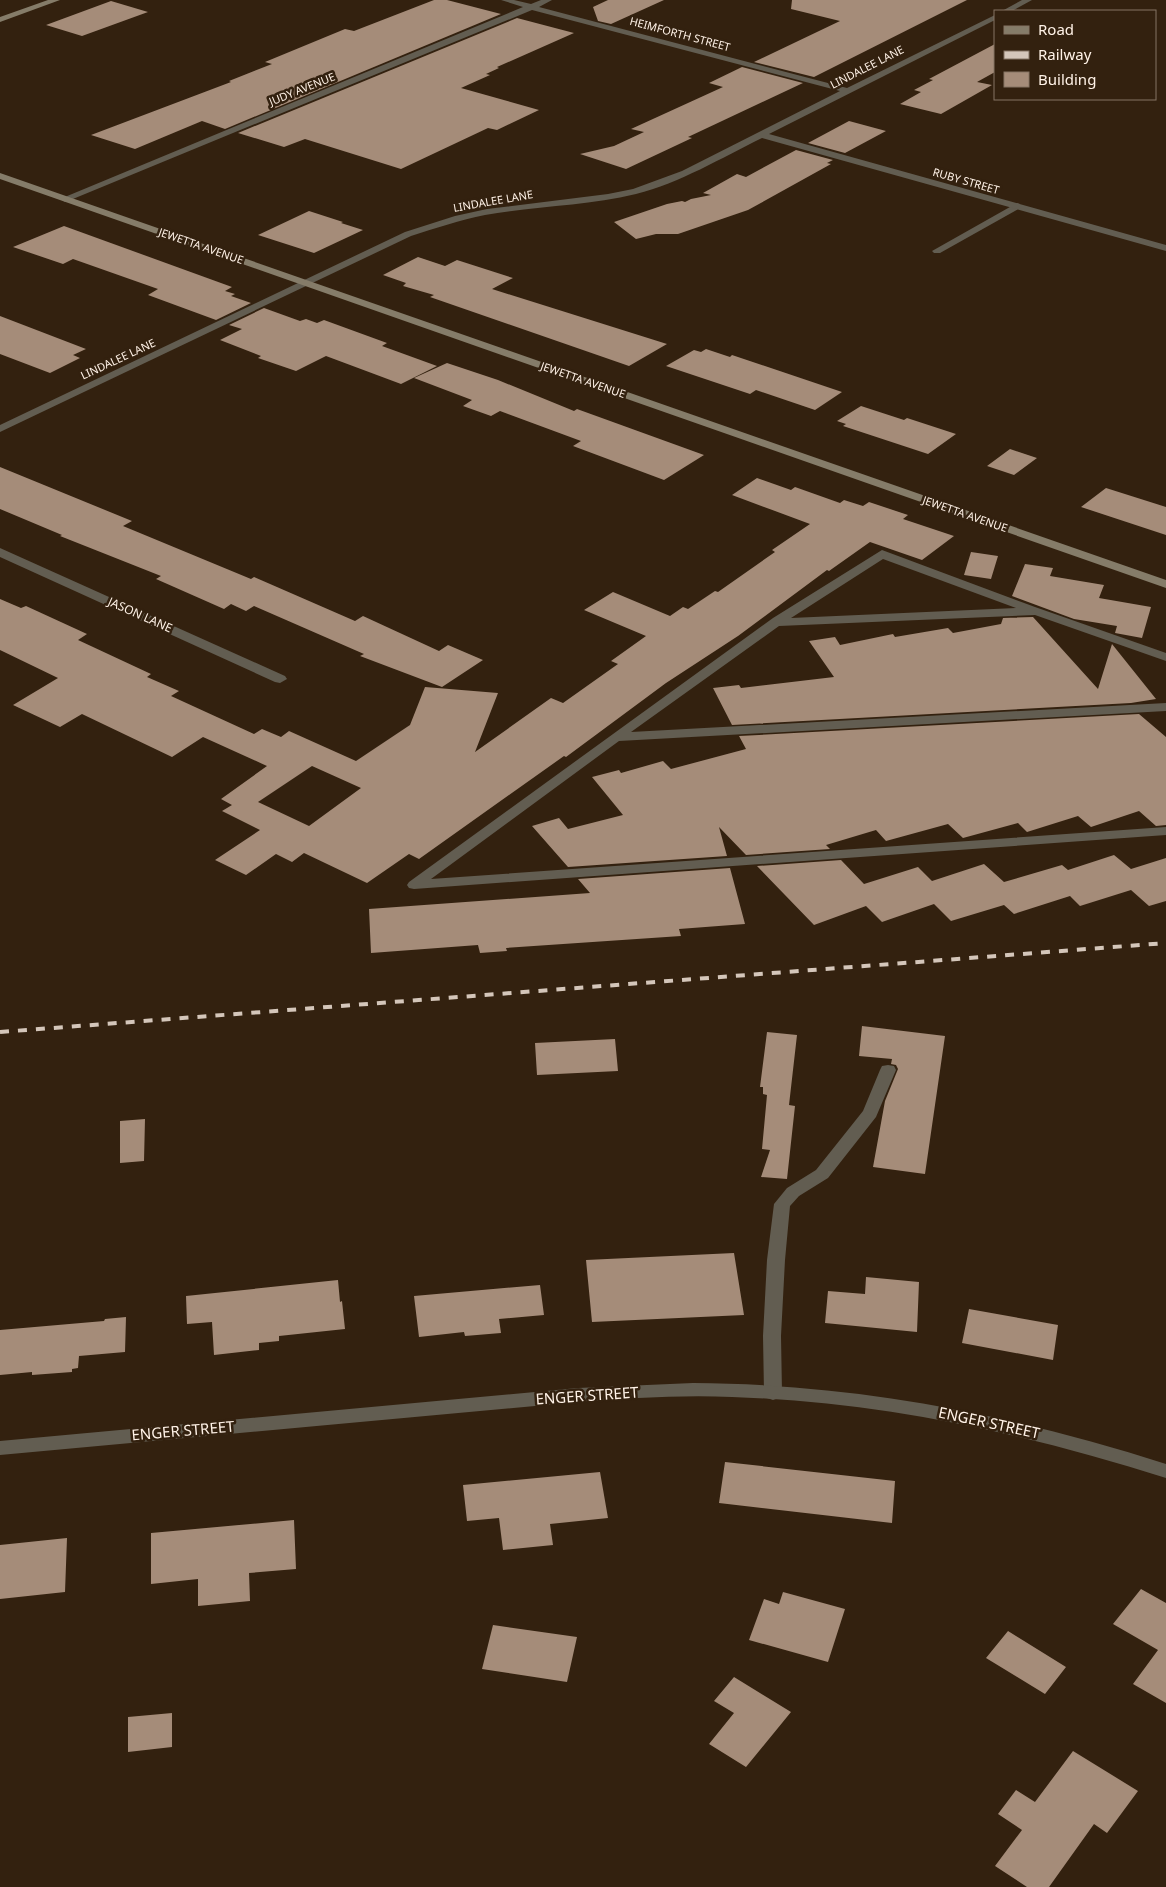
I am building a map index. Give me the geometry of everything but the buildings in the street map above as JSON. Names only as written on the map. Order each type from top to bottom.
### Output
[{"type":"street","points":[[0,20],[56,0]]},
{"type":"street","name":"HEIMFORTH STREET","points":[[505,0],[849,90]]},
{"type":"street","name":"JUDY AVENUE","points":[[65,199],[548,0]]},
{"type":"street","points":[[1008,10],[1028,0]]},
{"type":"street","name":"LINDALEE LANE","points":[[0,429],[408,234],[430,226],[487,212],[578,202],[636,191],[686,173],[994,18]]},
{"type":"street","name":"RUBY STREET","points":[[761,135],[1166,248]]},
{"type":"street","name":"JEWETTA AVENUE","points":[[0,176],[1166,584]]},
{"type":"street","points":[[937,251],[1017,206]]},
{"type":"street","name":"JASON LANE","points":[[0,552],[280,679]]},
{"type":"street","points":[[1166,657],[882,554],[776,622],[414,885],[1166,831]]},
{"type":"street","points":[[776,622],[1036,611]]},
{"type":"street","points":[[616,737],[1166,707]]},
{"type":"street","points":[[773,1393],[773,1326],[776,1260],[782,1204],[793,1192],[822,1174],[870,1113],[888,1070]]},
{"type":"street","name":"ENGER STREET","points":[[0,1448],[622,1391],[732,1390],[823,1396],[915,1407],[1007,1425],[1099,1449],[1166,1471]]},
{"type":"railway","points":[[0,1032],[1166,943]]}]
